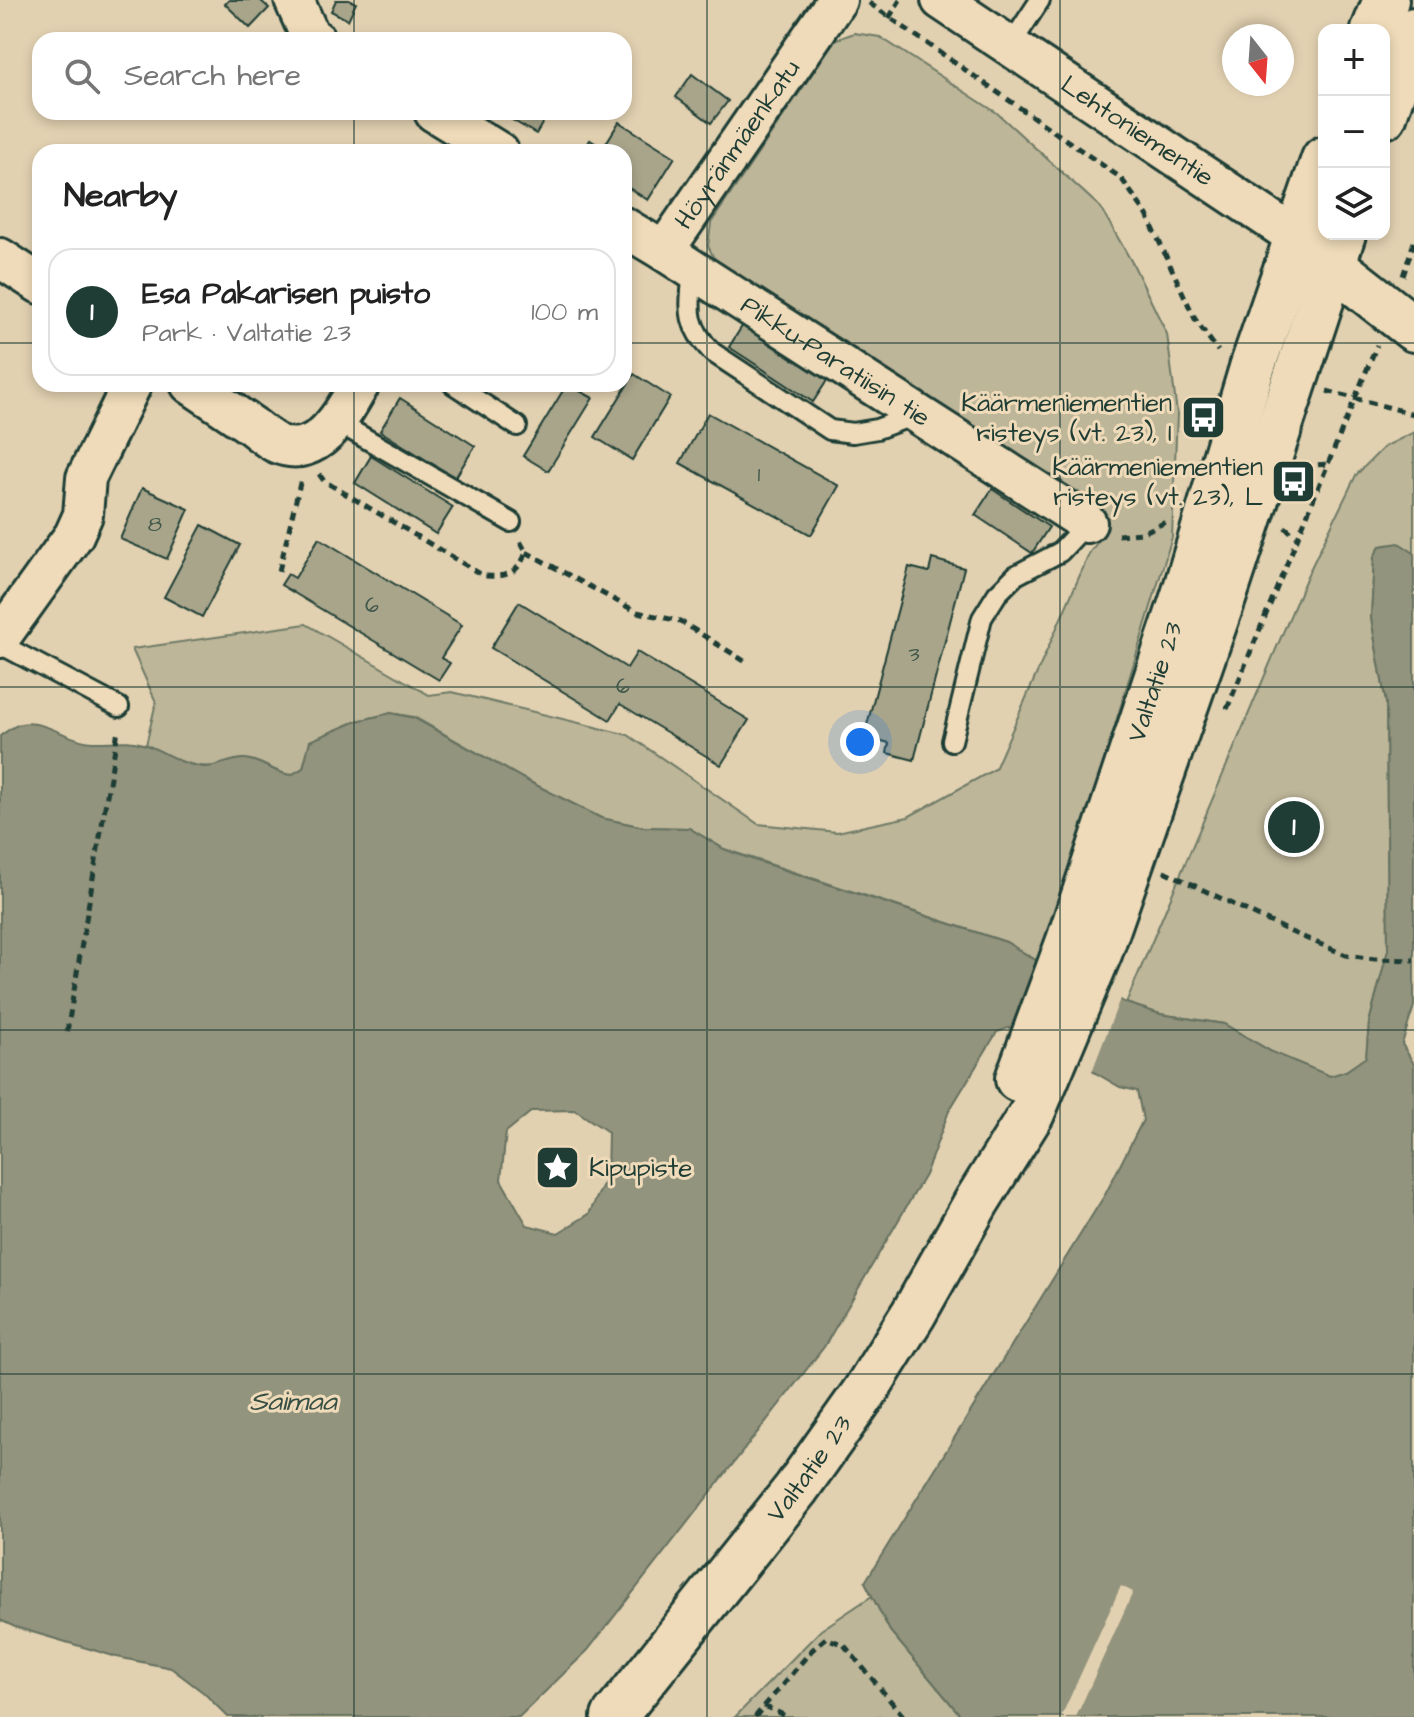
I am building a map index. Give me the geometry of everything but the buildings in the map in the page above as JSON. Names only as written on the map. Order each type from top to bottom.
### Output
[{"type":"main road","points":[[1376,24],[1386,0]]},
{"type":"main road","points":[[1390,99],[1414,30]]},
{"type":"main road","name":"Valtatie 23","points":[[1085,946],[1252,368],[1321,168]]},
{"type":"main road","name":"Lehtoniementie","points":[[1296,237],[1338,248],[1414,329]]},
{"type":"main road","name":"Valtatie 23","points":[[614,1717],[805,1477],[864,1393],[914,1313],[977,1201],[1041,1056],[1224,596],[1338,248]]},
{"type":"street","points":[[294,0],[308,32]]},
{"type":"street","name":"Höyränmäenkatu","points":[[632,232],[679,260],[837,0]]},
{"type":"street","name":"Lehtoniementie","points":[[941,0],[1296,237]]},
{"type":"street","points":[[446,120],[483,144]]},
{"type":"street","points":[[0,258],[32,279]]},
{"type":"street","name":"Pikku-Paratiisin tie","points":[[679,260],[1087,523]]},
{"type":"street","points":[[0,638],[74,535],[83,515],[86,478],[128,392]]},
{"type":"street","points":[[202,392],[278,444],[302,452],[337,422],[355,392]]},
{"type":"lane","points":[[1010,46],[1040,0]]},
{"type":"lane","points":[[679,260],[696,336],[712,352],[830,430],[853,433],[877,429],[917,414]]},
{"type":"lane","points":[[465,392],[517,426]]},
{"type":"lane","points":[[337,422],[511,522]]},
{"type":"lane","points":[[952,741],[982,618],[997,594],[1016,575],[1060,552],[1087,523]]},
{"type":"lane","points":[[0,644],[119,707]]},
{"type":"path","points":[[865,0],[1121,178],[1147,215],[1195,319],[1224,359],[1252,368]]},
{"type":"path","points":[[889,18],[900,0]]},
{"type":"path","points":[[1292,384],[1356,397],[1414,414]]},
{"type":"path","points":[[1226,711],[1356,397]]},
{"type":"path","points":[[302,452],[324,481],[484,576],[503,577],[514,573],[526,552]]},
{"type":"path","points":[[279,571],[302,452]]},
{"type":"path","points":[[1087,523],[1117,535],[1142,533],[1170,518]]},
{"type":"path","points":[[511,522],[526,552],[637,612],[680,621],[746,662]]},
{"type":"path","points":[[67,1032],[117,740]]},
{"type":"path","points":[[1159,869],[1346,955],[1414,960]]},
{"type":"path","points":[[755,1717],[826,1638],[844,1645],[904,1717]]},
{"type":"path","points":[[764,1706],[788,1717]]},
{"type":"shaded area","points":[[854,33],[880,37],[997,113],[1101,208],[1167,334],[1177,413],[1172,537],[1056,920],[1039,962],[1006,942],[724,849],[689,828],[644,827],[601,818],[414,717],[391,713],[357,721],[310,741],[303,768],[291,775],[240,759],[219,766],[190,764],[146,745],[156,702],[132,649],[306,624],[429,695],[452,692],[628,735],[758,824],[837,832],[908,817],[995,769],[1090,552],[1105,532],[1103,503],[1070,500],[718,266],[708,246],[711,223],[835,40]]},
{"type":"shaded area","points":[[1414,432],[1414,553],[1380,546],[1374,557],[1371,618],[1386,703],[1388,950],[1369,1023],[1366,1058],[1330,1077],[1272,1052],[1224,1024],[1160,1014],[1126,1003],[1307,576],[1356,475],[1384,447]]},
{"type":"shaded area","points":[[872,1596],[890,1631],[962,1717],[735,1717],[821,1630]]},
{"type":"water","name":"Saimaa","points":[[1399,543],[1414,553],[1414,1006],[1402,1044],[1414,1064],[1414,1717],[962,1717],[890,1631],[865,1582],[1106,1193],[1143,1120],[1137,1091],[1120,1087],[1014,1026],[997,1032],[949,1111],[925,1175],[824,1347],[588,1650],[519,1717],[228,1717],[204,1693],[171,1668],[117,1657],[0,1620],[0,736],[16,726],[30,723],[83,741],[139,743],[195,766],[209,767],[245,759],[291,775],[303,768],[310,741],[357,721],[391,713],[414,718],[601,818],[644,827],[689,828],[724,849],[754,860],[1006,942],[1039,962],[1126,1003],[1160,1014],[1224,1024],[1272,1052],[1330,1076],[1346,1071],[1366,1057],[1369,1023],[1388,950],[1386,703],[1371,618],[1374,557],[1380,546]],"holes":[[[575,1110],[608,1132],[607,1176],[589,1214],[558,1233],[527,1225],[501,1180],[506,1132],[532,1111]]]},
{"type":"pier","points":[[1041,959],[1121,996],[1091,1074],[1053,1051]]},
{"type":"pier","points":[[1121,1586],[1133,1592],[1076,1717],[1061,1717]]},
{"type":"place","name":"Käärmeniementien risteys (vt. 23), I","points":[[1203,418]]},
{"type":"place","name":"Käärmeniementien risteys (vt. 23), L","points":[[1294,482]]},
{"type":"place","name":"Esa Pakarisen puisto","points":[[1294,827]]},
{"type":"place","name":"Kipupiste","points":[[558,1168]]}]
